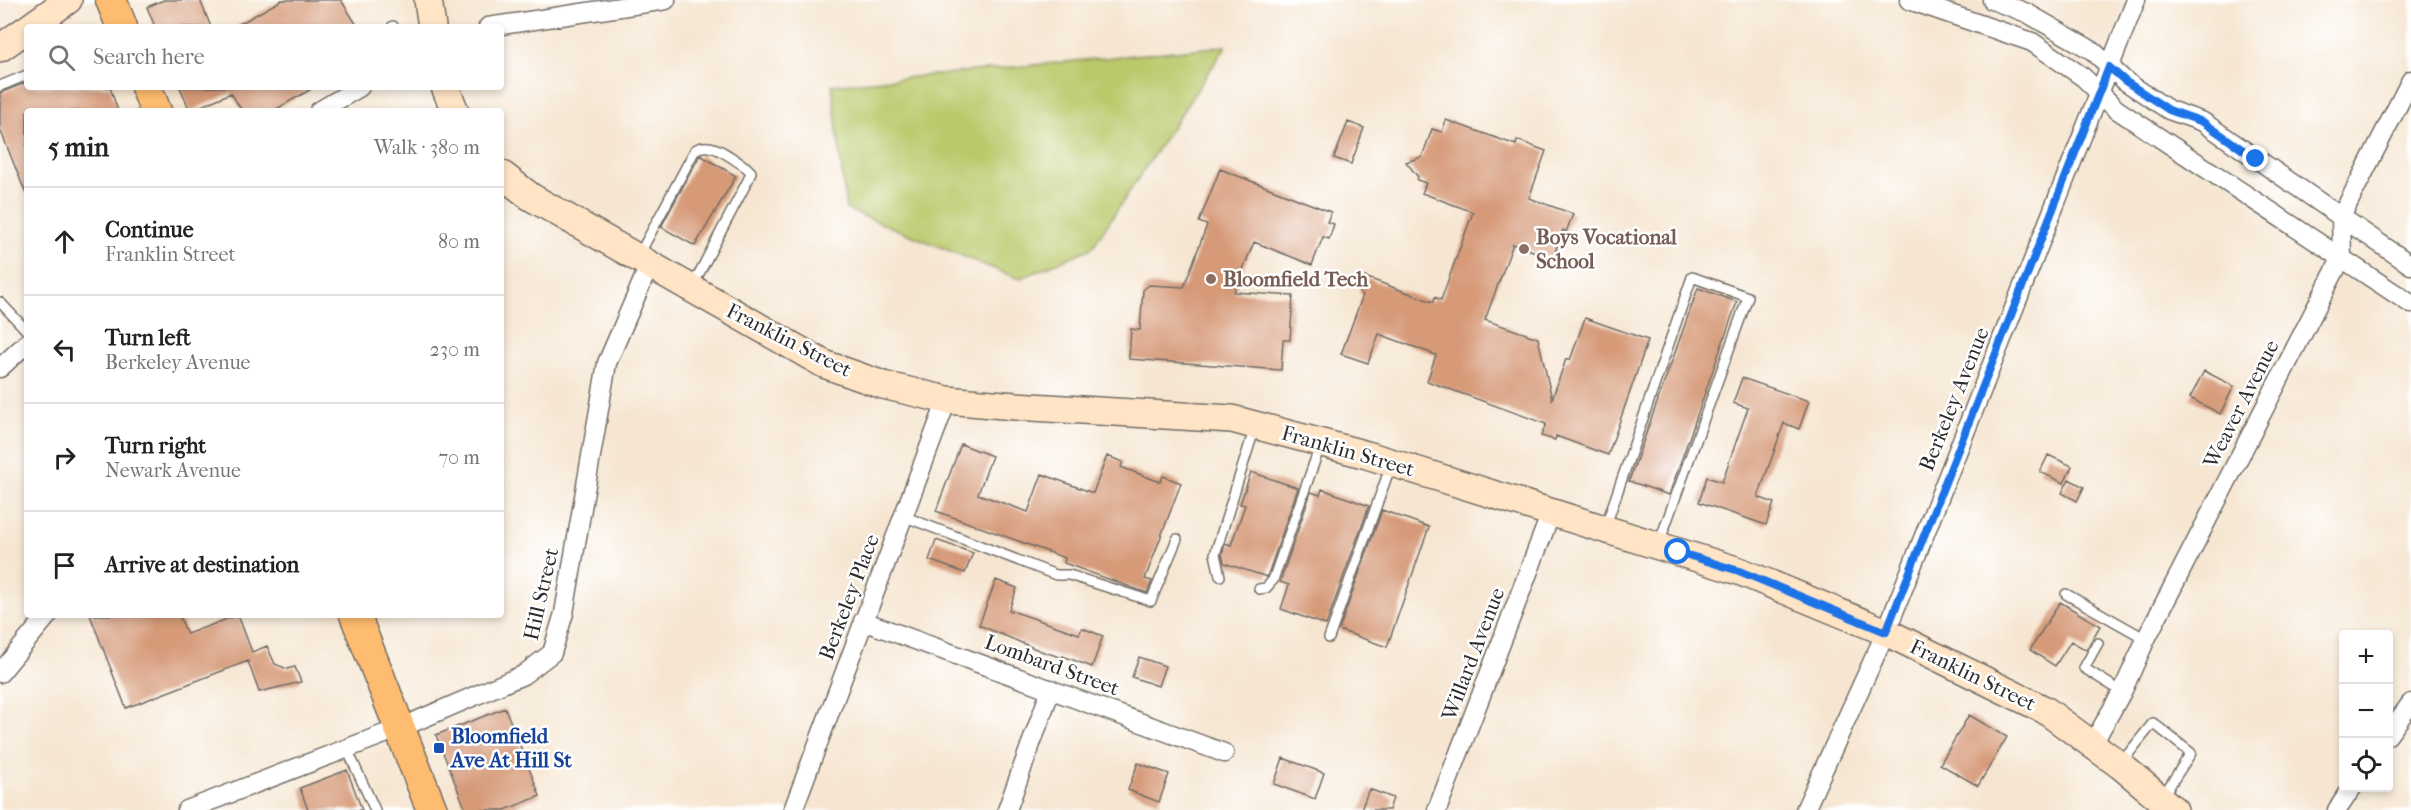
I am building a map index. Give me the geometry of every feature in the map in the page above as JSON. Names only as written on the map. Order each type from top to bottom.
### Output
[{"type":"main road","points":[[34,24],[68,0]]},
{"type":"main road","points":[[111,0],[121,24]]},
{"type":"main road","points":[[428,0],[432,24]]},
{"type":"main road","points":[[0,48],[24,31]]},
{"type":"main road","points":[[147,90],[155,108]]},
{"type":"main road","points":[[446,90],[454,108]]},
{"type":"main road","name":"Franklin Street","points":[[504,176],[531,197],[825,364],[883,385],[947,400],[1232,419],[1392,463],[1739,571],[1886,632],[2045,710],[2120,765],[2167,805]]},
{"type":"main road","points":[[356,618],[432,810]]},
{"type":"street","points":[[504,25],[666,0]]},
{"type":"street","points":[[1908,0],[2032,42],[2083,77],[2116,109],[2411,304]]},
{"type":"street","points":[[1992,0],[2027,13],[2092,51],[2125,81],[2169,110],[2203,122],[2411,265]]},
{"type":"street","name":"Berkeley Avenue","points":[[1805,810],[1886,632],[2136,0]]},
{"type":"street","name":"Weaver Avenue","points":[[2092,745],[2122,692],[2146,639],[2342,257],[2341,217],[2411,80]]},
{"type":"street","points":[[324,108],[355,90]]},
{"type":"street","name":"Hill Street","points":[[187,810],[400,728],[523,675],[552,653],[564,613],[607,363],[643,262]]},
{"type":"street","points":[[0,368],[24,346]]},
{"type":"street","name":"Berkeley Place","points":[[793,810],[947,400]]},
{"type":"street","name":"Willard Avenue","points":[[1437,810],[1551,513]]},
{"type":"street","points":[[4,661],[45,618]]},
{"type":"street","name":"Lombard Street","points":[[863,621],[1224,753]]},
{"type":"street","points":[[1006,810],[1051,689]]},
{"type":"street","points":[[2393,728],[2411,703]]},
{"type":"street","points":[[2337,810],[2349,792]]},
{"type":"lane","points":[[0,86],[24,76]]},
{"type":"lane","points":[[643,262],[695,150],[709,145],[751,172],[690,289]]},
{"type":"lane","points":[[1604,530],[1692,276],[1748,297],[1658,546]]},
{"type":"lane","points":[[0,302],[24,328]]},
{"type":"lane","points":[[1220,576],[1215,554],[1256,425]]},
{"type":"lane","points":[[1259,589],[1266,588],[1274,580],[1321,442]]},
{"type":"lane","points":[[1329,638],[1392,463]]},
{"type":"lane","points":[[903,516],[1056,575],[1068,575],[1151,601],[1177,539]]},
{"type":"lane","points":[[2066,594],[2146,639]]},
{"type":"lane","points":[[2098,643],[2084,668],[2122,692]]},
{"type":"lane","points":[[2120,765],[2153,723],[2191,753],[2167,805]]},
{"type":"lane","points":[[347,749],[375,810]]},
{"type":"green space","points":[[1226,46],[1092,248],[1019,279],[846,209],[832,85]]},
{"type":"building","points":[[164,0],[200,0],[210,24],[154,24],[147,7]]},
{"type":"building","points":[[282,0],[341,0],[356,24],[239,24]]},
{"type":"building","points":[[24,83],[24,90],[111,90],[117,108],[24,108],[24,189],[0,129],[0,93]]},
{"type":"building","points":[[181,90],[310,90],[278,108],[240,108],[231,93],[197,108],[189,108]]},
{"type":"building","points":[[1446,120],[1516,145],[1517,140],[1546,151],[1529,198],[1573,214],[1566,232],[1563,230],[1553,258],[1513,244],[1485,320],[1538,338],[1552,399],[1566,359],[1570,360],[1585,318],[1648,340],[1608,455],[1556,436],[1555,440],[1541,436],[1546,424],[1427,381],[1436,355],[1379,334],[1368,363],[1341,354],[1363,295],[1359,293],[1365,277],[1433,302],[1435,297],[1441,300],[1473,212],[1422,193],[1426,183],[1417,180],[1418,177],[1406,162],[1422,157],[1432,129],[1442,132]]},
{"type":"building","points":[[1348,122],[1364,128],[1351,164],[1334,158]]},
{"type":"building","points":[[700,155],[736,176],[695,246],[661,227]]},
{"type":"building","points":[[1220,169],[1331,212],[1327,222],[1334,224],[1329,239],[1323,237],[1312,265],[1254,242],[1234,292],[1293,296],[1290,340],[1283,340],[1281,370],[1129,359],[1131,329],[1140,330],[1143,290],[1149,285],[1184,287],[1207,225],[1199,222]]},
{"type":"building","points":[[1698,288],[1737,302],[1669,495],[1629,481]]},
{"type":"building","points":[[2204,371],[2234,386],[2220,414],[2190,398]]},
{"type":"building","points":[[1742,378],[1809,401],[1799,429],[1784,423],[1758,497],[1774,503],[1766,525],[1699,502],[1707,477],[1722,482],[1748,408],[1733,403]]},
{"type":"building","points":[[961,444],[992,456],[978,494],[1028,512],[1042,474],[1093,493],[1107,456],[1123,462],[1121,467],[1160,482],[1163,476],[1181,483],[1145,579],[1152,581],[1147,593],[1064,563],[1065,558],[936,511]]},
{"type":"building","points":[[2048,455],[2072,466],[2064,483],[2040,472]]},
{"type":"building","points":[[1251,472],[1298,488],[1267,577],[1224,563],[1222,554],[1225,543],[1231,545],[1245,505],[1240,504]]},
{"type":"building","points":[[2069,479],[2084,487],[2077,501],[2062,493]]},
{"type":"building","points":[[1322,489],[1369,506],[1326,625],[1281,609],[1289,585],[1280,582],[1311,492],[1320,495]]},
{"type":"building","points":[[1382,510],[1429,527],[1387,647],[1339,630]]},
{"type":"building","points":[[936,540],[973,553],[965,573],[929,560]]},
{"type":"building","points":[[996,580],[1017,588],[1009,610],[1079,634],[1082,628],[1103,636],[1092,667],[1063,656],[1063,658],[1041,651],[979,625]]},
{"type":"building","points":[[2060,602],[2100,626],[2086,650],[2071,641],[2055,666],[2030,650]]},
{"type":"building","points":[[91,618],[180,618],[187,634],[230,618],[239,618],[252,652],[267,646],[275,664],[287,669],[295,667],[301,682],[259,692],[248,661],[126,708]]},
{"type":"building","points":[[1139,657],[1165,666],[1158,686],[1132,677]]},
{"type":"building","points":[[505,708],[540,796],[505,810],[466,810],[436,735]]},
{"type":"building","points":[[1969,715],[2007,737],[1978,786],[1940,764]]},
{"type":"building","points":[[1283,758],[1324,773],[1315,799],[1274,784]]},
{"type":"building","points":[[1138,763],[1169,774],[1159,802],[1128,790]]},
{"type":"building","points":[[347,770],[362,810],[308,810],[300,788]]},
{"type":"building","points":[[1369,789],[1393,798],[1389,810],[1361,810]]},
{"type":"place","name":"Boys Vocational School","points":[[1524,249]]},
{"type":"place","name":"Bloomfield Tech","points":[[1211,279]]},
{"type":"place","name":"Bloomfield Ave At Hill St","points":[[439,748]]},
{"type":"route","points":[[1678,552],[1739,571],[1886,632],[2109,67],[2125,81],[2169,110],[2203,122],[2256,159]]}]
